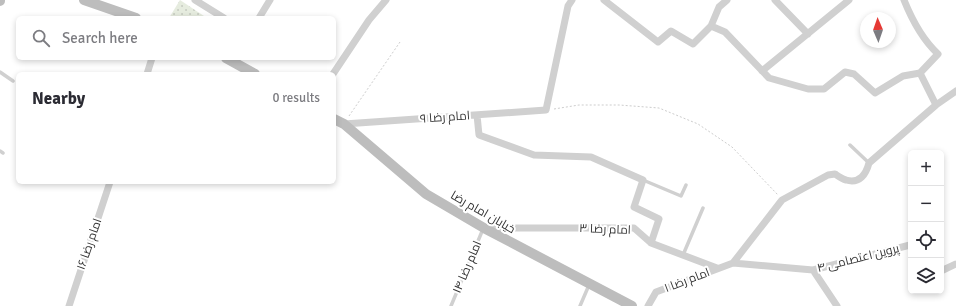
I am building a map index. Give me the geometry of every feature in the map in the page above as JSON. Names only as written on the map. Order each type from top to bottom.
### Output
[{"type":"street","points":[[84,0],[130,16]]},
{"type":"street","points":[[195,0],[221,16]]},
{"type":"street","points":[[260,16],[270,0]]},
{"type":"street","points":[[334,72],[369,20],[386,0]]},
{"type":"street","points":[[546,110],[568,6],[572,0]]},
{"type":"street","points":[[604,0],[658,42],[671,31],[693,44],[711,26],[720,7],[727,0]]},
{"type":"street","points":[[775,0],[808,34]]},
{"type":"street","points":[[762,71],[849,0]]},
{"type":"street","points":[[711,26],[725,32],[769,78],[808,90],[824,88],[846,72],[854,74],[875,92],[903,76],[920,73],[938,54],[929,46],[914,24],[904,0]]},
{"type":"street","points":[[148,72],[151,60]]},
{"type":"street","points":[[232,60],[252,72]]},
{"type":"street","points":[[920,73],[936,105]]},
{"type":"street","points":[[733,262],[782,200],[828,175],[835,174],[846,180],[854,181],[862,178],[867,172],[869,163],[936,105],[956,92]]},
{"type":"street","name":"امام رضا ۹","points":[[344,124],[546,110]]},
{"type":"street","points":[[477,115],[478,135],[534,155],[591,157],[643,180],[634,207],[659,219],[652,243]]},
{"type":"street","name":"خیابان امام رضا","points":[[336,120],[344,124],[426,194],[484,228],[632,306]]},
{"type":"street","name":"امام رضا ۱۶","points":[[69,306],[109,184]]},
{"type":"street","name":"امام رضا ۳","points":[[484,228],[634,228],[652,243],[717,268]]},
{"type":"street","name":"پروین اعتصامی ۴","points":[[733,262],[813,270],[908,246]]},
{"type":"street","name":"امام رضا ۱","points":[[648,306],[656,292],[733,262]]},
{"type":"street","points":[[944,270],[956,264]]},
{"type":"street","points":[[813,270],[837,306]]},
{"type":"lane","points":[[0,72],[13,81]]},
{"type":"lane","points":[[850,145],[869,163]]},
{"type":"lane","points":[[643,180],[681,196],[686,185]]},
{"type":"lane","points":[[684,255],[703,208]]},
{"type":"lane","name":"امام رضا ۱۴","points":[[451,306],[484,228]]},
{"type":"lane","points":[[580,306],[590,284]]},
{"type":"path","points":[[344,124],[400,42]]},
{"type":"path","points":[[546,110],[579,105],[619,105],[659,108],[698,124],[732,147],[782,200]]},
{"type":"shaded area","points":[[180,0],[204,16],[170,16]]}]
